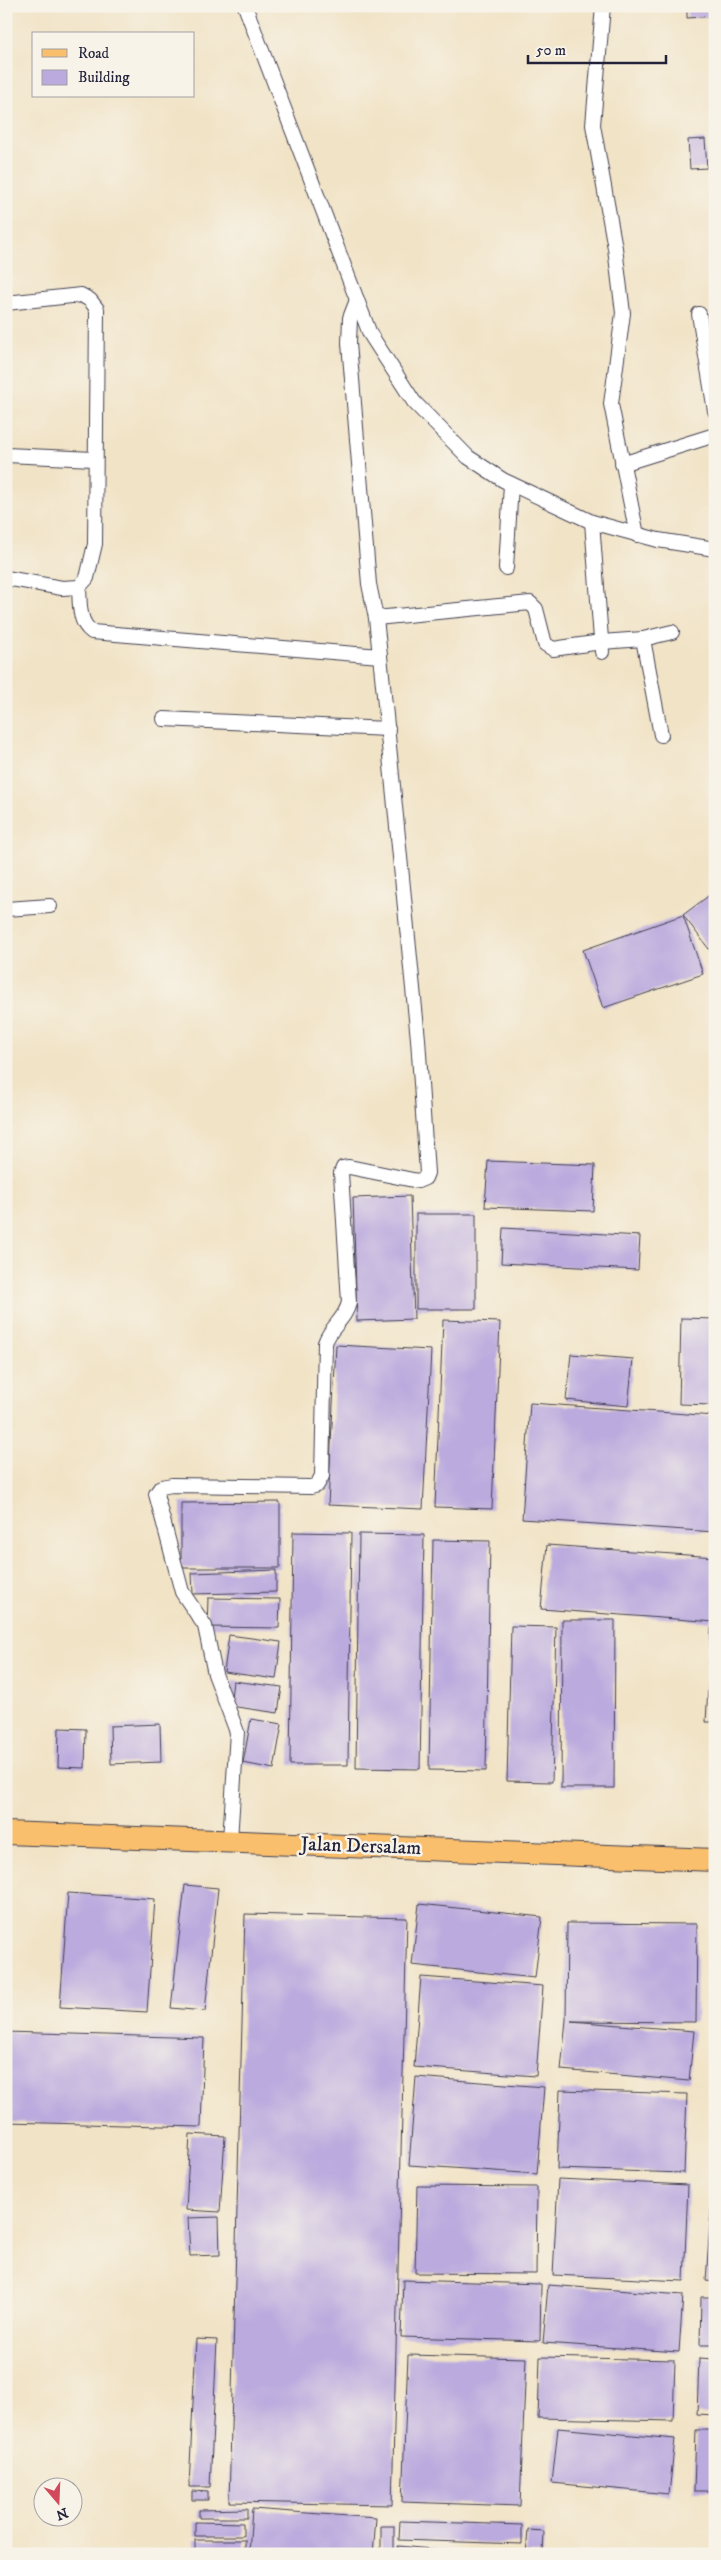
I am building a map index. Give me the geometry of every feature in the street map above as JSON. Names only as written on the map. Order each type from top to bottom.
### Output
[{"type":"main road","name":"Jalan Dersalam","points":[[6,1833],[230,1840],[715,1860]]},
{"type":"street","points":[[245,6],[370,334],[414,402],[468,457],[511,484],[592,522],[637,535],[715,548]]},
{"type":"street","points":[[604,6],[593,126],[615,248],[623,313],[611,404],[637,535]]},
{"type":"street","points":[[6,303],[81,295],[90,300],[97,309],[94,459],[95,544],[87,578],[79,587],[62,588],[6,578]]},
{"type":"street","points":[[230,1840],[238,1732],[215,1674],[204,1626],[182,1592],[157,1491],[161,1487],[172,1485],[311,1487],[316,1485],[322,1476],[325,1343],[329,1332],[348,1310],[349,1302],[341,1173],[343,1168],[349,1167],[418,1181],[425,1178],[428,1166],[418,1039],[388,729],[376,618],[369,584],[349,343],[350,318],[357,300]]},
{"type":"street","points":[[699,314],[715,411]]},
{"type":"street","points":[[622,464],[715,435]]},
{"type":"street","points":[[6,455],[94,459]]},
{"type":"street","points":[[506,568],[511,484]]},
{"type":"street","points":[[592,522],[602,647]]},
{"type":"street","points":[[79,587],[82,618],[85,627],[92,632],[380,656]]},
{"type":"street","points":[[376,618],[526,603],[534,605],[536,608],[547,648],[554,649],[602,647],[672,632]]},
{"type":"street","points":[[643,639],[661,735]]},
{"type":"street","points":[[164,719],[388,729]]},
{"type":"street","points":[[6,909],[50,906]]},
{"type":"building","points":[[687,6],[715,6],[715,16],[687,18]]},
{"type":"building","points":[[705,139],[707,168],[690,169],[688,140]]},
{"type":"building","points":[[715,891],[715,957],[683,915]]},
{"type":"building","points":[[683,915],[703,974],[603,1008],[583,950]]},
{"type":"building","points":[[488,1161],[595,1165],[593,1211],[485,1207]]},
{"type":"building","points":[[410,1196],[414,1319],[357,1321],[353,1198]]},
{"type":"building","points":[[416,1214],[476,1214],[476,1309],[416,1309]]},
{"type":"building","points":[[503,1228],[640,1236],[638,1270],[501,1263]]},
{"type":"building","points":[[681,1318],[715,1319],[715,1405],[679,1404]]},
{"type":"building","points":[[443,1320],[500,1322],[492,1509],[435,1507]]},
{"type":"building","points":[[336,1345],[431,1350],[423,1509],[328,1505]]},
{"type":"building","points":[[571,1354],[633,1359],[628,1406],[566,1400]]},
{"type":"building","points":[[530,1403],[715,1416],[715,1532],[522,1519]]},
{"type":"building","points":[[280,1502],[280,1568],[181,1568],[181,1503]]},
{"type":"building","points":[[293,1532],[351,1533],[348,1765],[290,1765]]},
{"type":"building","points":[[359,1534],[424,1535],[420,1769],[356,1768]]},
{"type":"building","points":[[433,1540],[490,1541],[486,1771],[429,1770]]},
{"type":"building","points":[[547,1545],[715,1557],[715,1622],[541,1609]]},
{"type":"building","points":[[276,1570],[276,1592],[193,1594],[192,1573]]},
{"type":"building","points":[[208,1598],[280,1599],[279,1628],[207,1627]]},
{"type":"building","points":[[562,1620],[615,1620],[614,1788],[561,1788]]},
{"type":"building","points":[[511,1626],[556,1627],[552,1782],[507,1781]]},
{"type":"building","points":[[711,1628],[715,1628],[715,1666],[709,1666]]},
{"type":"building","points":[[229,1635],[281,1642],[276,1679],[224,1672]]},
{"type":"building","points":[[709,1670],[715,1671],[715,1722],[706,1722]]},
{"type":"building","points":[[233,1681],[282,1687],[278,1713],[230,1706]]},
{"type":"building","points":[[251,1719],[282,1724],[274,1769],[243,1763]]},
{"type":"building","points":[[160,1724],[161,1762],[111,1764],[110,1726]]},
{"type":"building","points":[[59,1728],[86,1729],[85,1768],[58,1767]]},
{"type":"building","points":[[185,1885],[218,1888],[205,2011],[171,2008]]},
{"type":"building","points":[[68,1893],[155,1899],[147,2012],[60,2007]]},
{"type":"building","points":[[419,1904],[542,1917],[535,1978],[412,1965]]},
{"type":"building","points":[[245,1914],[407,1918],[392,2505],[229,2502]]},
{"type":"building","points":[[567,1923],[697,1924],[696,2022],[571,2021],[694,2031],[689,2081],[561,2070],[566,2020]]},
{"type":"building","points":[[421,1977],[543,1986],[536,2076],[414,2067]]},
{"type":"building","points":[[6,2032],[204,2038],[201,2127],[6,2122]]},
{"type":"building","points":[[416,2077],[544,2087],[537,2174],[409,2165]]},
{"type":"building","points":[[560,2090],[687,2094],[684,2173],[557,2169]]},
{"type":"building","points":[[190,2134],[225,2136],[220,2212],[186,2210]]},
{"type":"building","points":[[558,2179],[688,2185],[684,2281],[553,2275]]},
{"type":"building","points":[[713,2181],[715,2181],[715,2282],[706,2281]]},
{"type":"building","points":[[417,2186],[537,2187],[536,2274],[415,2273]]},
{"type":"building","points":[[219,2217],[220,2255],[190,2256],[188,2218]]},
{"type":"building","points":[[403,2280],[541,2284],[540,2341],[401,2337]]},
{"type":"building","points":[[548,2285],[683,2295],[679,2352],[543,2343]]},
{"type":"building","points":[[701,2297],[715,2297],[715,2345],[700,2345]]},
{"type":"building","points":[[196,2339],[217,2340],[210,2487],[189,2487]]},
{"type":"building","points":[[408,2355],[526,2358],[520,2506],[402,2502]]},
{"type":"building","points":[[540,2357],[675,2360],[673,2421],[538,2418]]},
{"type":"building","points":[[699,2358],[715,2359],[715,2415],[697,2414]]},
{"type":"building","points":[[558,2428],[675,2439],[669,2494],[552,2483]]},
{"type":"building","points":[[696,2430],[715,2430],[715,2491],[694,2491]]},
{"type":"building","points":[[192,2491],[208,2492],[208,2500],[192,2500]]},
{"type":"building","points":[[247,2509],[247,2518],[199,2518],[199,2510]]},
{"type":"building","points":[[252,2509],[376,2518],[373,2554],[249,2554]]},
{"type":"building","points":[[400,2521],[522,2525],[522,2544],[399,2540]]},
{"type":"building","points":[[195,2522],[243,2523],[243,2536],[195,2536]]},
{"type":"building","points":[[381,2526],[394,2526],[394,2554],[381,2554]]},
{"type":"building","points":[[528,2530],[544,2531],[543,2554],[526,2554]]},
{"type":"building","points":[[195,2540],[245,2540],[245,2551],[195,2551]]},
{"type":"building","points":[[398,2546],[465,2552],[465,2554],[397,2554]]}]
